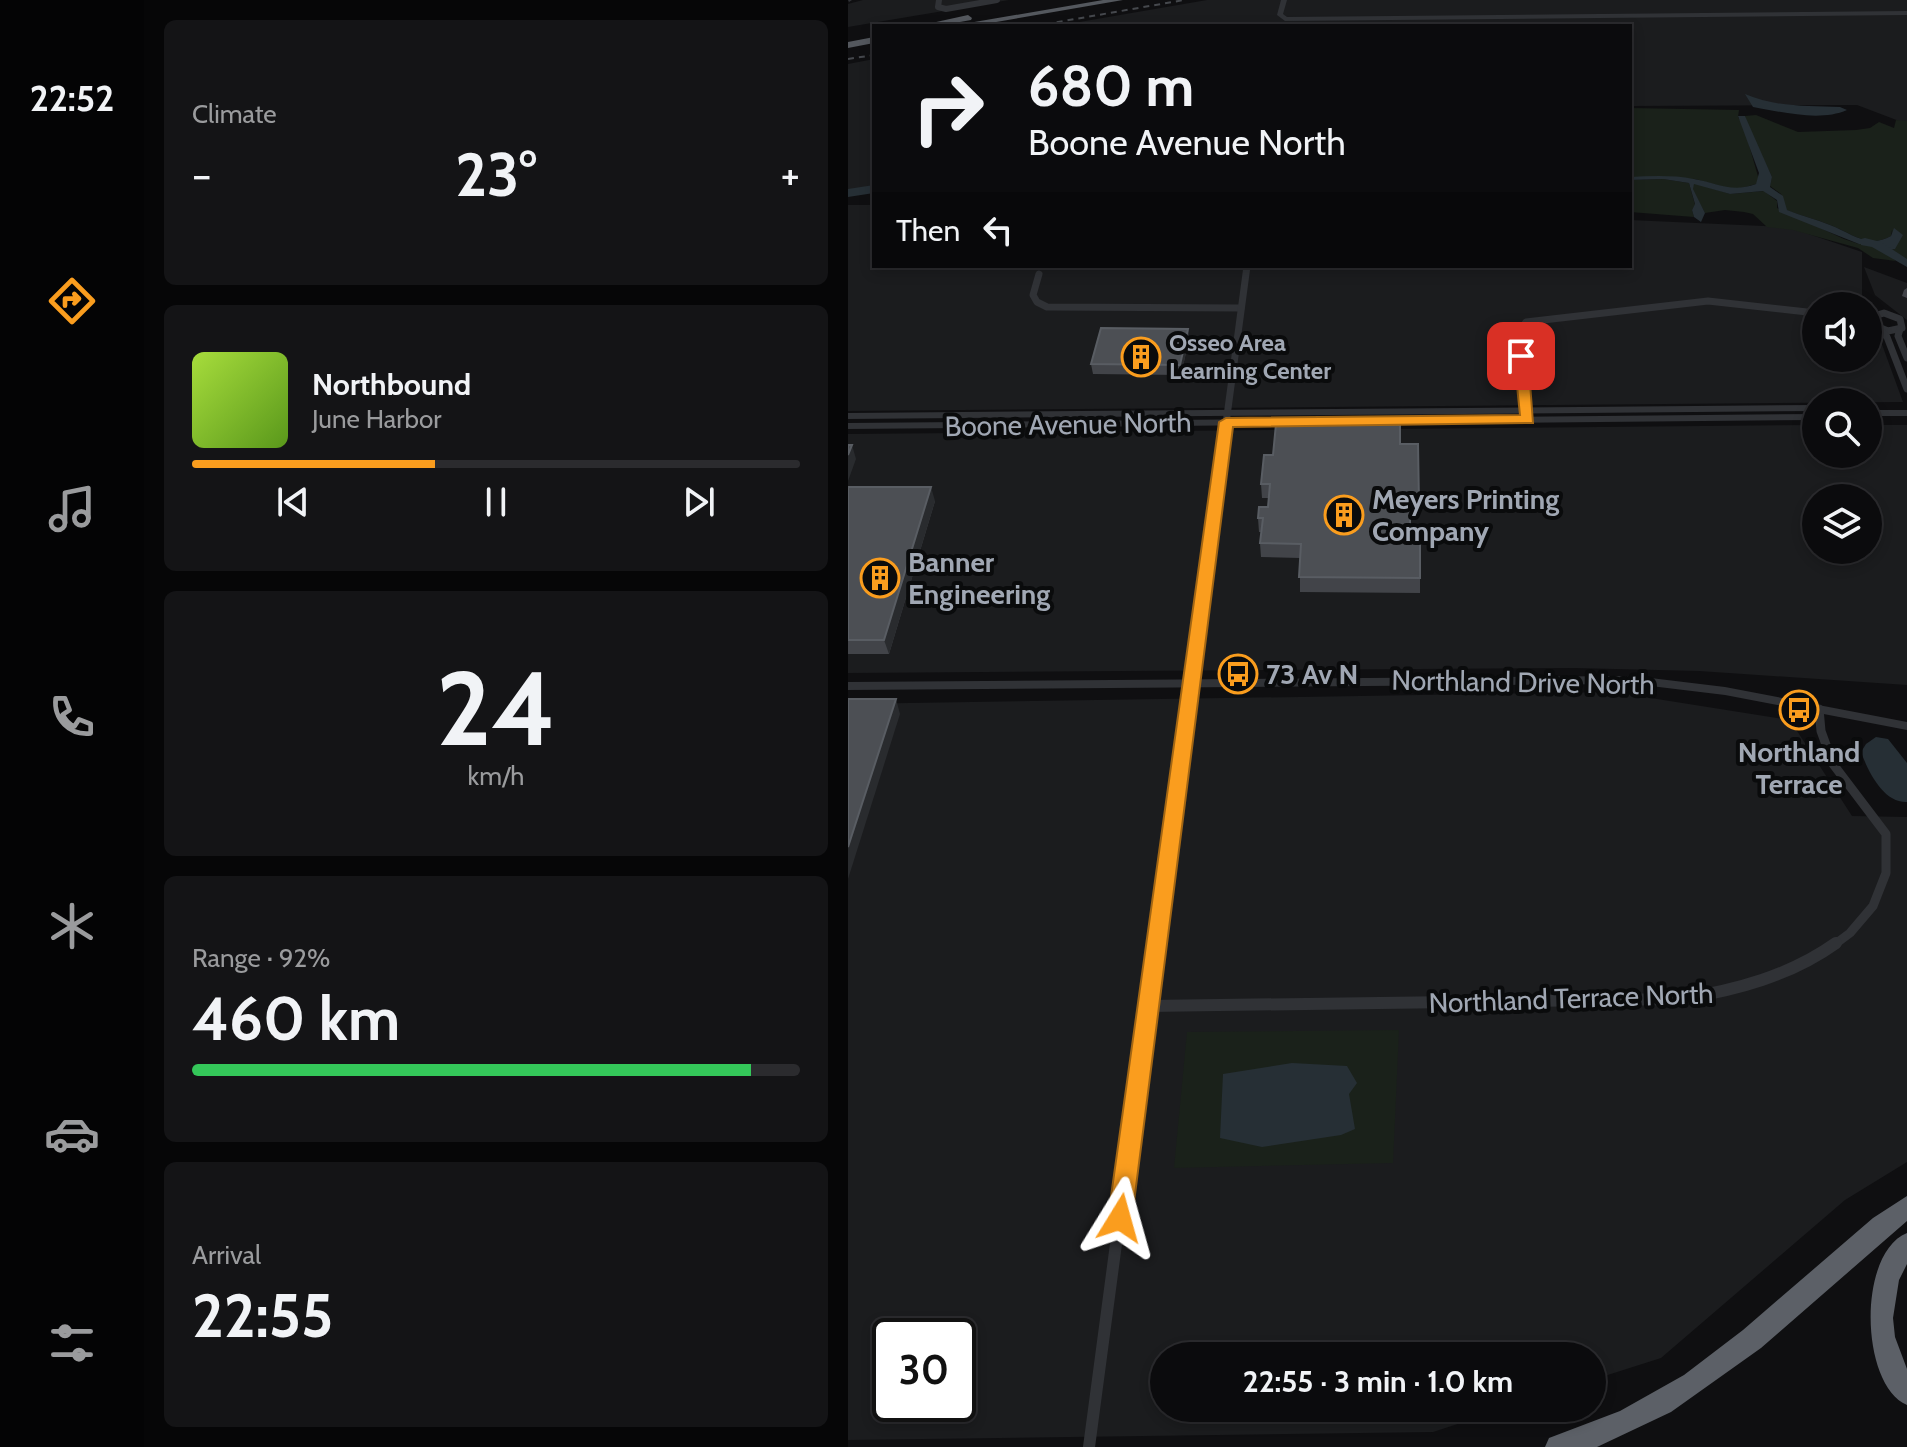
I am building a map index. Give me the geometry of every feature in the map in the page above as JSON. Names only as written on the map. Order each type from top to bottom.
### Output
[{"type":"highway","points":[[935,24],[1076,0]]},
{"type":"highway","points":[[969,24],[1119,0]]},
{"type":"highway","points":[[848,39],[872,37]]},
{"type":"highway","points":[[848,45],[872,38]]},
{"type":"highway","points":[[1558,1447],[1625,1423],[1700,1380],[1733,1356],[1907,1207]]},
{"type":"highway","points":[[1907,1244],[1887,1275],[1880,1312],[1886,1353],[1907,1392]]},
{"type":"street","points":[[938,4],[997,0]]},
{"type":"street","points":[[1282,1],[1281,18],[1907,13]]},
{"type":"street","points":[[1089,1447],[1247,268]]},
{"type":"street","points":[[1039,274],[1033,295],[1037,302],[1047,307],[1241,308]]},
{"type":"street","points":[[1527,415],[1518,334],[1526,322],[1708,301],[1802,311]]},
{"type":"street","points":[[1882,314],[1891,315],[1903,323],[1898,336],[1907,358]]},
{"type":"street","points":[[1882,329],[1900,329]]},
{"type":"street","points":[[1882,333],[1887,337],[1907,389]]},
{"type":"street","name":"Boone Avenue North","points":[[848,426],[1802,408]]},
{"type":"street","points":[[1882,413],[1907,413]]},
{"type":"street","name":"Boone Avenue North","points":[[1527,415],[1802,417]]},
{"type":"street","name":"Boone Avenue North","points":[[848,416],[1226,418]]},
{"type":"street","name":"Northland Drive North","points":[[848,686],[1634,680],[1725,691],[1907,726]]},
{"type":"street","points":[[1819,709],[1819,736],[1825,752],[1886,834],[1896,863],[1897,880]]},
{"type":"street","name":"Northland Terrace North","points":[[1148,1006],[1681,999],[1723,993],[1784,975],[1835,956],[1863,938]]},
{"type":"shaded area","points":[[863,0],[1009,0],[848,27],[848,4]]},
{"type":"shaded area","points":[[1207,0],[1907,0],[1907,124],[1857,105],[1632,106],[1632,24],[1068,24]]},
{"type":"shaded area","points":[[872,59],[872,189],[848,193],[848,64]]},
{"type":"shaded area","points":[[1745,94],[1780,104],[1847,110],[1813,116],[1788,113],[1753,107]]},
{"type":"shaded area","points":[[1632,108],[1739,110],[1738,117],[1744,127],[1759,180],[1756,184],[1735,190],[1695,179],[1632,177]]},
{"type":"shaded area","points":[[1756,115],[1798,132],[1856,130],[1870,128],[1879,122],[1894,128],[1896,120],[1907,121],[1907,261],[1888,250],[1895,249],[1892,230],[1891,236],[1883,240],[1867,240],[1786,210],[1781,194],[1770,186],[1772,177],[1746,122],[1745,116]]},
{"type":"shaded area","points":[[1738,116],[1745,116],[1772,177],[1770,187],[1783,196],[1787,210],[1867,240],[1883,240],[1891,236],[1894,228],[1903,235],[1895,249],[1883,251],[1875,244],[1859,244],[1779,212],[1777,200],[1763,191],[1730,194],[1694,184],[1693,189],[1705,213],[1701,222],[1694,217],[1692,210],[1695,204],[1689,183],[1663,179],[1632,180],[1632,177],[1670,176],[1747,187],[1756,184],[1759,173]]},
{"type":"shaded area","points":[[1663,179],[1689,183],[1695,205],[1692,210],[1694,217],[1632,212],[1632,180]]},
{"type":"shaded area","points":[[1694,183],[1730,194],[1764,191],[1777,201],[1777,208],[1844,239],[1859,244],[1875,244],[1896,261],[1873,258],[1858,248],[1793,230],[1767,227],[1753,214],[1725,210],[1705,213],[1692,189]]},
{"type":"shaded area","points":[[848,205],[872,205],[872,268],[1632,268],[1632,220],[1788,227],[1862,252],[1862,292],[1802,292],[1802,372],[1882,372],[1882,344],[1903,402],[1882,402],[1882,388],[1802,388],[1802,403],[848,411]]},
{"type":"shaded area","points":[[1864,267],[1907,283],[1907,320],[1882,300],[1882,292],[1874,292]]},
{"type":"shaded area","points":[[1802,425],[1802,468],[1882,468],[1882,425],[1907,425],[1907,685],[1699,671],[1574,668],[848,673],[848,434]]},
{"type":"shaded area","points":[[1613,692],[1790,720],[1852,816],[1907,817],[1907,1162],[1845,1200],[1661,1358],[1606,1376],[1606,1342],[1150,1342],[1150,1422],[1464,1422],[1433,1432],[848,1440],[848,704]]},
{"type":"shaded area","points":[[1876,737],[1888,739],[1907,763],[1907,802],[1898,801],[1884,792],[1868,768],[1861,752]]},
{"type":"shaded area","points":[[1399,1030],[1393,1163],[1174,1168],[1187,1032]]},
{"type":"shaded area","points":[[1292,1063],[1347,1066],[1357,1083],[1349,1094],[1355,1129],[1341,1135],[1262,1147],[1220,1138],[1223,1074]]},
{"type":"building","name":"Osseo Area Learning Center","points":[[1101,328],[1188,329],[1180,365],[1091,364]]},
{"type":"building","name":"Meyers Printing Company","points":[[1276,424],[1400,425],[1400,444],[1418,444],[1419,503],[1410,502],[1410,525],[1420,525],[1420,578],[1299,577],[1301,544],[1260,543],[1263,518],[1258,518],[1259,507],[1268,507],[1270,484],[1261,484],[1264,455],[1273,455]]},
{"type":"building","name":"Banner Engineering","points":[[848,487],[931,487],[884,640],[848,640]]},
{"type":"building","points":[[848,699],[896,699],[848,847]]},
{"type":"waterway","points":[[848,193],[872,189]]},
{"type":"waterway","points":[[1865,242],[1877,245],[1907,263]]},
{"type":"railway","points":[[1046,24],[1184,0]]},
{"type":"railway","points":[[848,59],[872,55]]},
{"type":"place","name":"Osseo Area Learning Center","points":[[1141,357]]},
{"type":"place","name":"Meyers Printing Company","points":[[1344,515]]},
{"type":"place","name":"Banner Engineering","points":[[880,578]]},
{"type":"place","name":"73 Av N","points":[[1238,674]]},
{"type":"place","name":"Northland Terrace","points":[[1799,710]]},
{"type":"route","points":[[1120,1218],[1226,422],[1528,420],[1521,356]]}]
